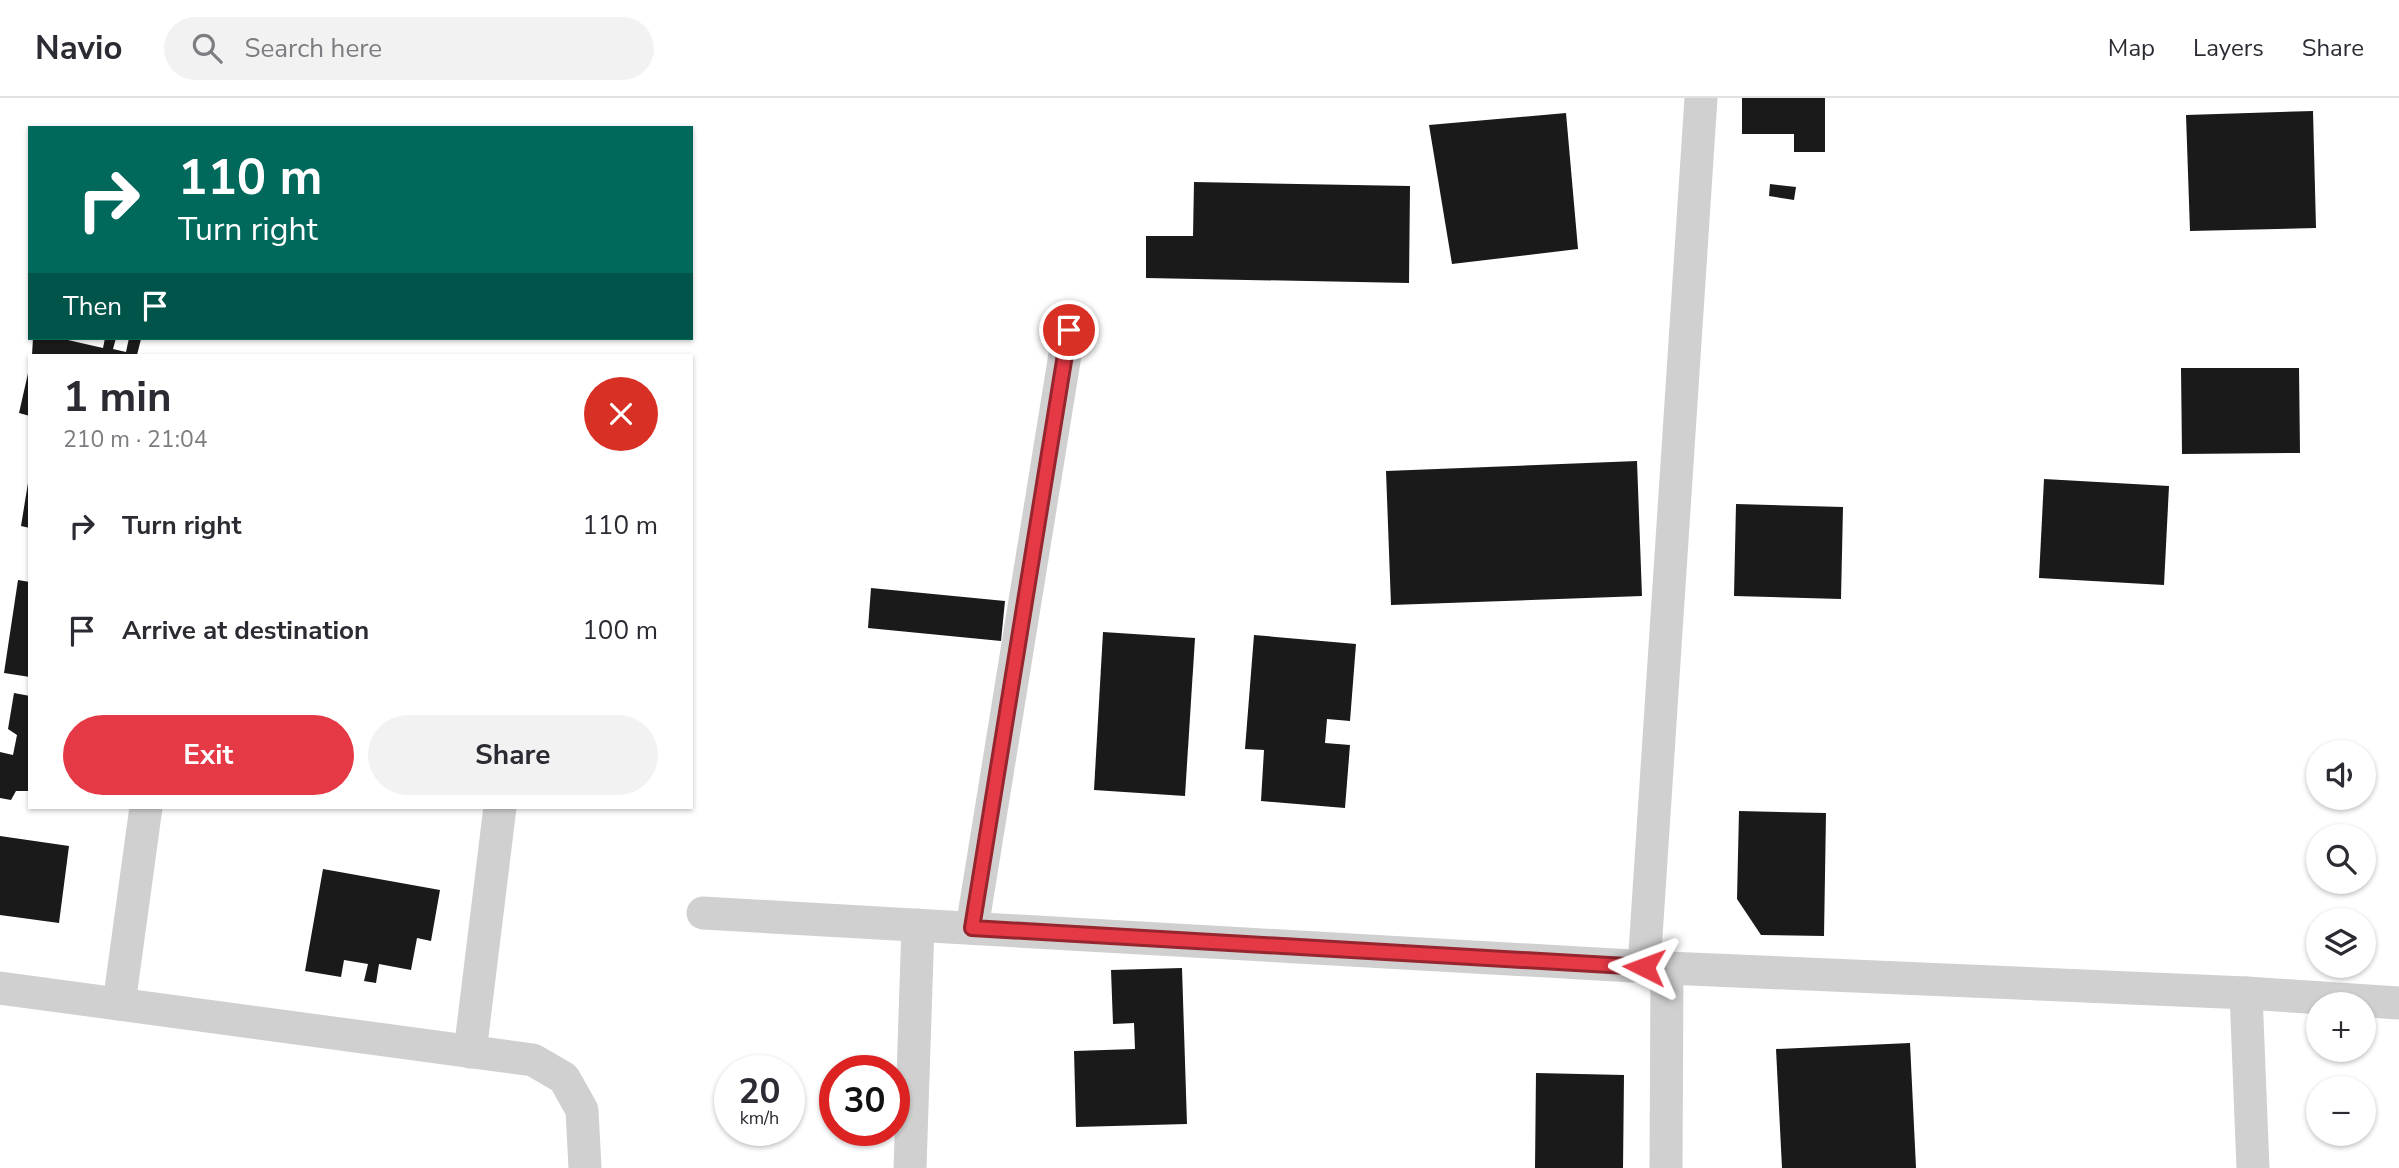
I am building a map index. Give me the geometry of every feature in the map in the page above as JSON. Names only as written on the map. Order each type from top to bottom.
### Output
[{"type":"street","points":[[1666,1168],[1655,968],[1701,98]]},
{"type":"street","points":[[972,928],[1069,330]]},
{"type":"street","points":[[118,1004],[146,809]]},
{"type":"street","points":[[470,1052],[500,809]]},
{"type":"street","points":[[703,913],[1655,968],[2246,993],[2399,1003]]},
{"type":"street","points":[[910,1168],[918,925]]},
{"type":"street","points":[[0,988],[533,1060],[564,1078],[582,1110],[585,1168]]},
{"type":"street","points":[[2246,993],[2253,1168]]},
{"type":"building","points":[[1742,98],[1825,98],[1825,152],[1794,152],[1794,134],[1742,134]]},
{"type":"building","points":[[2313,111],[2316,228],[2190,231],[2186,115]]},
{"type":"building","points":[[1566,113],[1578,249],[1452,264],[1429,125]]},
{"type":"building","points":[[1194,182],[1410,186],[1409,283],[1146,278],[1146,236],[1193,236]]},
{"type":"building","points":[[1770,184],[1796,187],[1794,200],[1769,196]]},
{"type":"building","points":[[33,340],[68,340],[103,348],[105,340],[115,340],[113,349],[126,352],[129,340],[141,340],[137,354],[32,354]]},
{"type":"building","points":[[2181,368],[2299,368],[2300,453],[2182,454]]},
{"type":"building","points":[[28,373],[28,415],[19,413]]},
{"type":"building","points":[[1637,461],[1642,596],[1391,605],[1386,471]]},
{"type":"building","points":[[2044,479],[2169,486],[2164,585],[2039,578]]},
{"type":"building","points":[[28,483],[28,528],[21,526]]},
{"type":"building","points":[[1736,504],[1843,507],[1841,599],[1734,596]]},
{"type":"building","points":[[18,580],[28,582],[28,677],[4,673]]},
{"type":"building","points":[[871,588],[1005,601],[1001,641],[868,628]]},
{"type":"building","points":[[1103,632],[1195,638],[1185,796],[1094,790]]},
{"type":"building","points":[[1254,635],[1356,644],[1350,721],[1327,719],[1325,743],[1350,745],[1345,808],[1261,801],[1264,750],[1245,749]]},
{"type":"building","points":[[14,693],[28,696],[28,791],[16,791],[11,800],[0,798],[0,752],[13,755],[17,735],[8,729]]},
{"type":"building","points":[[1739,811],[1826,813],[1824,936],[1761,935],[1737,899]]},
{"type":"building","points":[[0,836],[69,846],[59,923],[0,915]]},
{"type":"building","points":[[323,869],[440,890],[431,941],[417,938],[411,970],[379,964],[376,983],[364,981],[368,964],[344,960],[341,977],[305,971]]},
{"type":"building","points":[[1182,968],[1187,1124],[1076,1127],[1074,1051],[1135,1049],[1134,1023],[1113,1024],[1111,970]]},
{"type":"building","points":[[1910,1043],[1916,1168],[1782,1168],[1776,1049]]},
{"type":"building","points":[[1536,1073],[1624,1075],[1623,1168],[1535,1168]]},
{"type":"route","points":[[1069,330],[972,928],[1644,967]]}]
